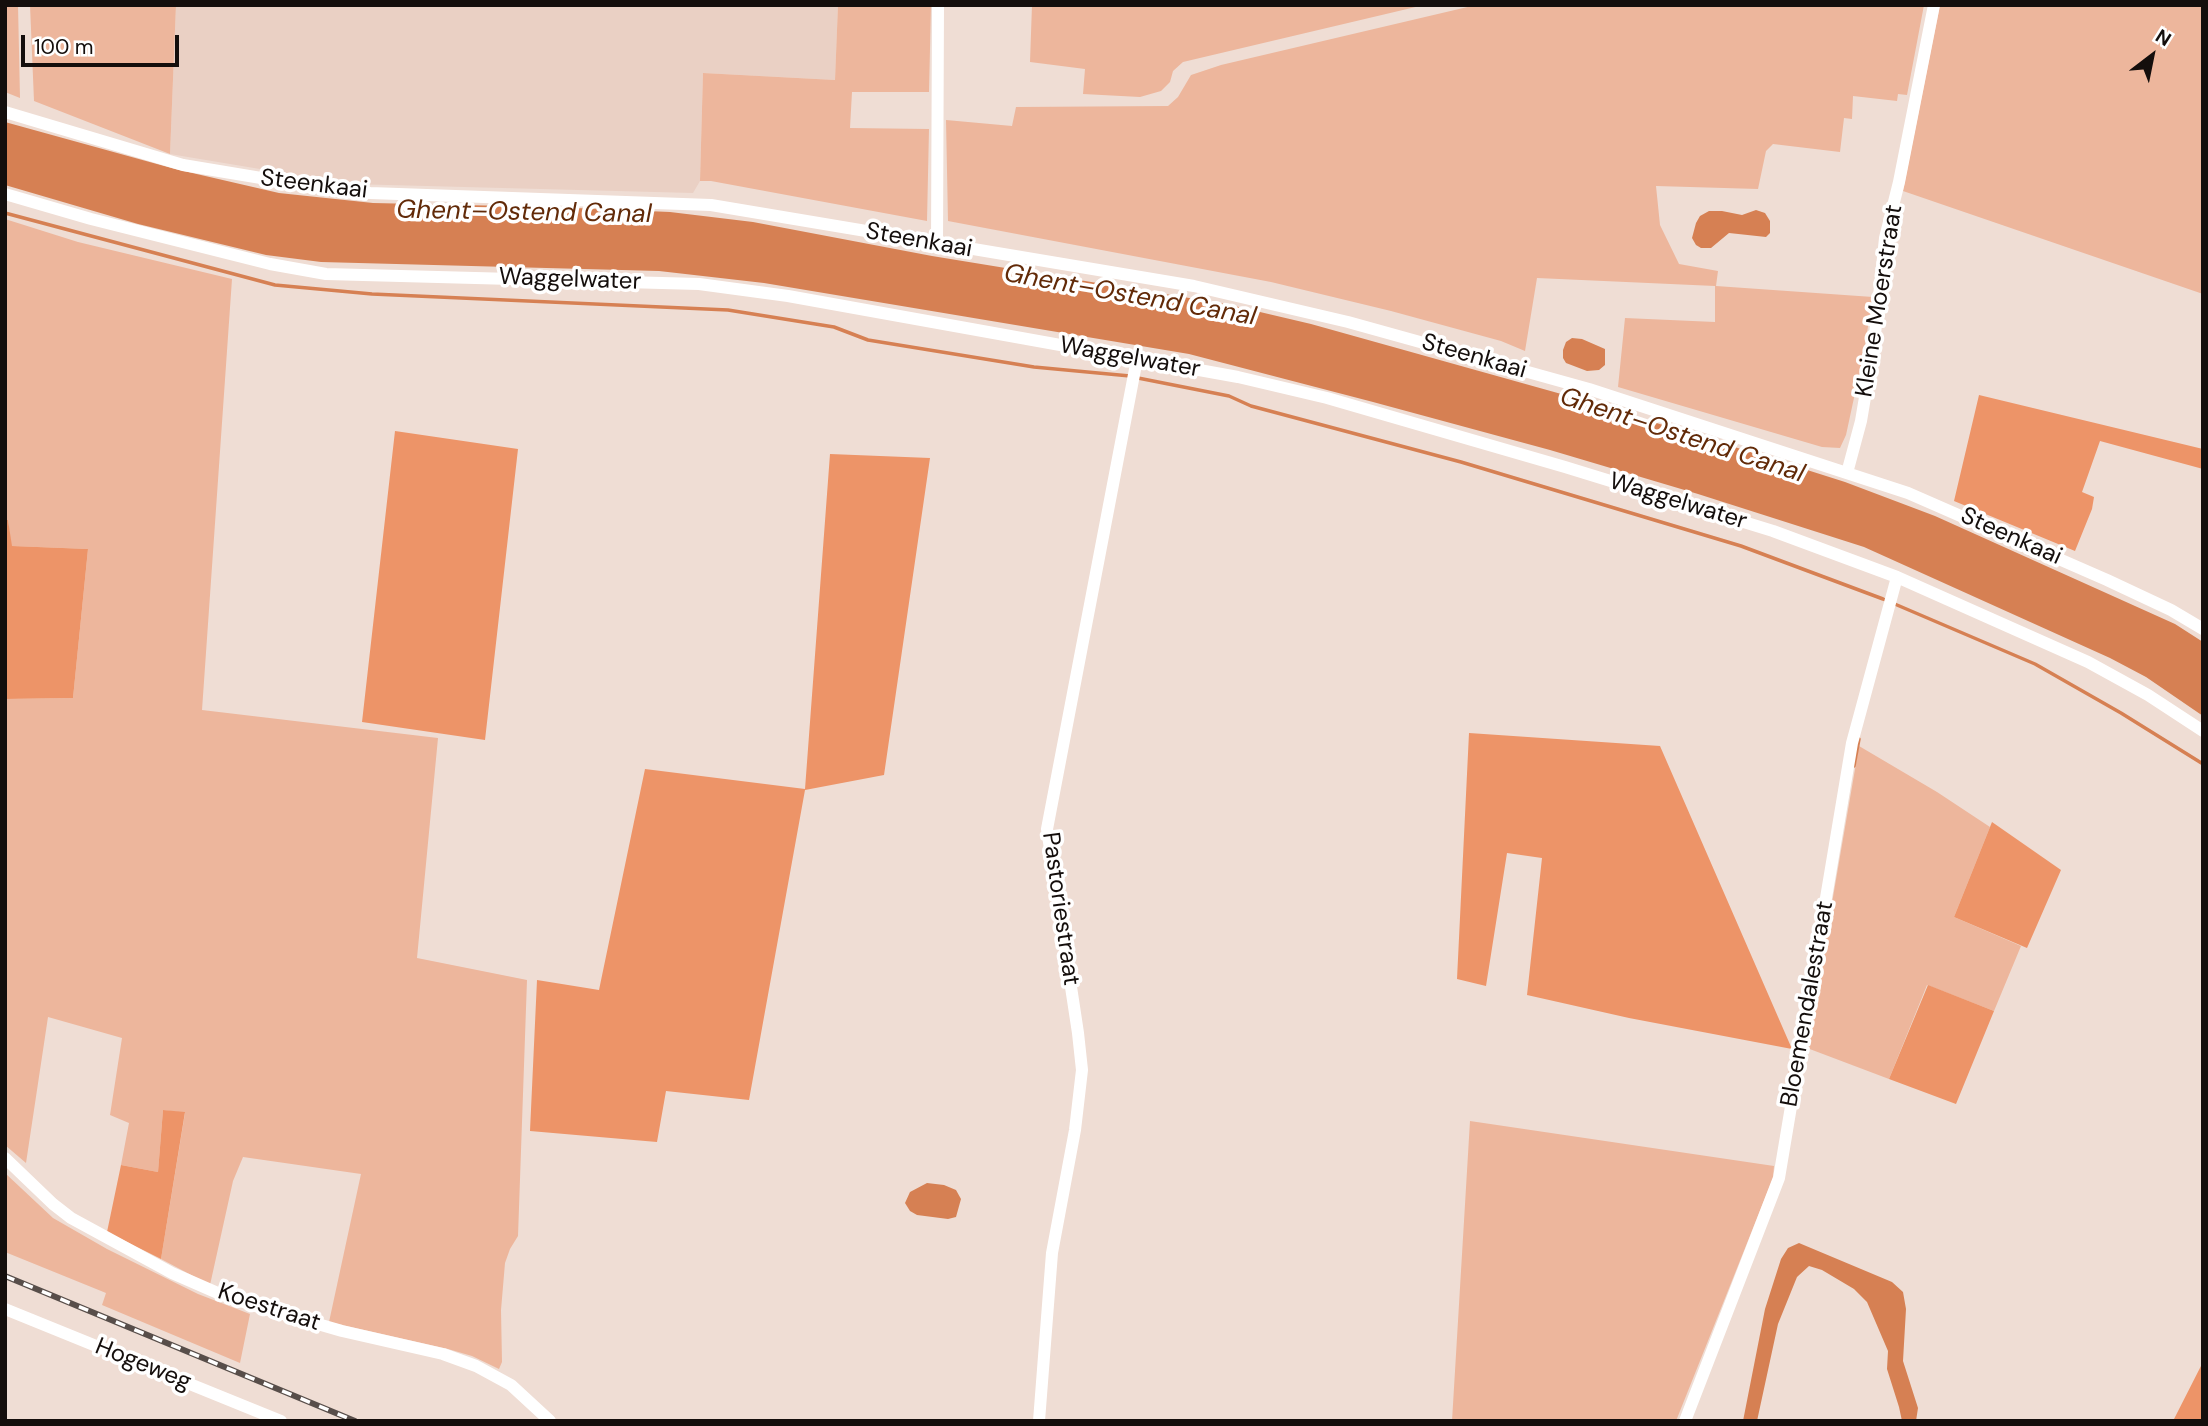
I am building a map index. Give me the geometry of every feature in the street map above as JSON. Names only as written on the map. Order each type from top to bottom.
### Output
[{"type":"street","points":[[937,244],[938,5]]},
{"type":"street","name":"Kleine Moerstraat","points":[[1847,472],[1861,421],[1874,344],[1885,239],[1934,5]]},
{"type":"street","name":"Steenkaai","points":[[5,112],[183,165],[273,180],[370,192],[711,205],[1194,286],[1348,321],[1589,389],[1920,498],[2044,551],[2171,610],[2203,629]]},
{"type":"street","name":"Waggelwater","points":[[5,194],[257,261],[326,274],[699,284],[788,296],[1134,371],[1238,377],[1367,409],[1773,531],[1964,604],[2088,662],[2148,695],[2203,731]]},
{"type":"street","name":"Pastoriestraat","points":[[1039,1421],[1052,1253],[1075,1130],[1082,1070],[1047,829],[1134,371]]},
{"type":"street","name":"Bloemendalestraat","points":[[1685,1421],[1779,1178],[1852,743],[1897,577]]},
{"type":"street","name":"Koestraat","points":[[5,1158],[71,1218],[172,1273],[219,1294],[259,1307],[342,1331],[443,1354],[476,1366],[510,1385],[550,1421]]},
{"type":"street","name":"Hogeweg","points":[[5,1309],[281,1421]]},
{"type":"shaded area","points":[[5,5],[18,5],[20,98],[5,92]]},
{"type":"shaded area","points":[[30,5],[176,5],[170,154],[34,101]]},
{"type":"shaded area","points":[[176,5],[838,5],[835,80],[703,73],[700,181],[693,193],[350,184],[170,154]]},
{"type":"shaded area","points":[[838,5],[931,5],[929,92],[852,92],[850,128],[929,129],[927,221],[700,181],[703,73],[835,80]]},
{"type":"shaded area","points":[[1032,5],[1424,5],[1183,62],[1173,71],[1170,82],[1161,91],[1140,97],[1083,94],[1085,69],[1030,62]]},
{"type":"shaded area","points":[[1476,5],[1924,5],[1907,95],[1898,94],[1897,101],[1853,96],[1852,119],[1844,118],[1840,152],[1773,144],[1766,151],[1758,189],[1656,186],[1660,225],[1679,264],[1718,271],[1716,286],[1873,297],[1846,435],[1840,448],[1822,447],[1618,387],[1625,318],[1715,322],[1715,286],[1537,278],[1525,351],[1501,341],[1391,311],[1271,282],[948,221],[946,120],[1012,126],[1016,107],[1168,106],[1178,97],[1191,75],[1221,65]]},
{"type":"shaded area","points":[[1940,5],[2203,5],[2203,294],[1903,191]]},
{"type":"shaded area","points":[[5,219],[78,242],[232,279],[202,710],[438,738],[417,958],[527,980],[518,1236],[505,1263],[501,1310],[502,1362],[499,1369],[472,1356],[448,1349],[329,1322],[361,1174],[243,1157],[233,1181],[210,1285],[161,1259],[185,1113],[163,1110],[158,1172],[121,1165],[129,1123],[110,1115],[122,1038],[48,1017],[26,1163],[5,1145],[5,699],[73,698],[88,549],[11,546],[8,520],[5,520]]},
{"type":"shaded area","points":[[1979,395],[2203,449],[2203,469],[2100,441],[2082,492],[2094,497],[2092,509],[2075,551],[1954,501]]},
{"type":"shaded area","points":[[395,431],[518,449],[485,740],[362,722]]},
{"type":"shaded area","points":[[830,454],[930,458],[884,775],[805,790],[749,1100],[666,1091],[657,1142],[530,1131],[537,980],[599,990],[645,769],[805,789]]},
{"type":"shaded area","points":[[5,520],[8,520],[12,546],[88,549],[73,698],[5,699]]},
{"type":"shaded area","points":[[1469,733],[1660,746],[1792,1049],[1629,1018],[1527,995],[1542,858],[1507,853],[1486,986],[1457,979]]},
{"type":"shaded area","points":[[1859,746],[1990,827],[1954,917],[2021,946],[1994,1011],[1927,985],[1889,1079],[1807,1048]]},
{"type":"shaded area","points":[[1992,822],[2061,870],[2027,948],[1954,917]]},
{"type":"shaded area","points":[[1928,985],[1994,1011],[1956,1104],[1889,1079]]},
{"type":"shaded area","points":[[163,1110],[185,1112],[161,1259],[107,1232],[121,1165],[158,1172]]},
{"type":"shaded area","points":[[1470,1121],[1774,1166],[1773,1178],[1676,1421],[1452,1421]]},
{"type":"shaded area","points":[[5,1173],[53,1218],[107,1249],[198,1294],[250,1314],[240,1363],[102,1305],[106,1293],[5,1252]]},
{"type":"shaded area","points":[[2203,1362],[2203,1421],[2173,1421]]},
{"type":"water","name":"Ghent–Ostend Canal","points":[[5,122],[175,169],[279,193],[373,203],[670,212],[753,222],[932,256],[1226,304],[1311,324],[1572,397],[1741,449],[1845,482],[1935,516],[2175,624],[2203,642],[2203,716],[2146,677],[2110,658],[1864,547],[1550,450],[1373,402],[1189,354],[764,283],[659,271],[321,262],[266,255],[138,224],[5,185]]},
{"type":"water","points":[[1756,210],[1765,213],[1770,221],[1770,233],[1766,237],[1729,233],[1711,248],[1701,248],[1692,238],[1700,216],[1709,211],[1742,215]]},
{"type":"water","points":[[1572,338],[1582,339],[1605,349],[1605,365],[1599,370],[1587,371],[1566,363],[1563,350],[1566,342]]},
{"type":"water","points":[[927,1183],[956,1190],[961,1199],[956,1217],[948,1219],[917,1215],[910,1211],[905,1203],[910,1192]]},
{"type":"water","points":[[1799,1243],[1892,1282],[1903,1292],[1906,1309],[1903,1361],[1918,1408],[1916,1421],[1902,1421],[1887,1369],[1888,1351],[1867,1302],[1854,1289],[1822,1270],[1809,1266],[1797,1277],[1778,1324],[1757,1421],[1743,1421],[1765,1309],[1781,1259],[1788,1248]]},
{"type":"waterway","points":[[5,213],[275,285],[372,294],[728,310],[834,327],[868,340],[1034,367],[1130,376]]},
{"type":"waterway","points":[[1138,378],[1229,396],[1251,406],[1461,462],[1741,546],[1883,599],[2035,664],[2203,764]]},
{"type":"waterway","points":[[1854,766],[1859,739]]},
{"type":"waterway","points":[[1789,1081],[1794,1052]]},
{"type":"railway","points":[[5,1276],[355,1421]]}]
